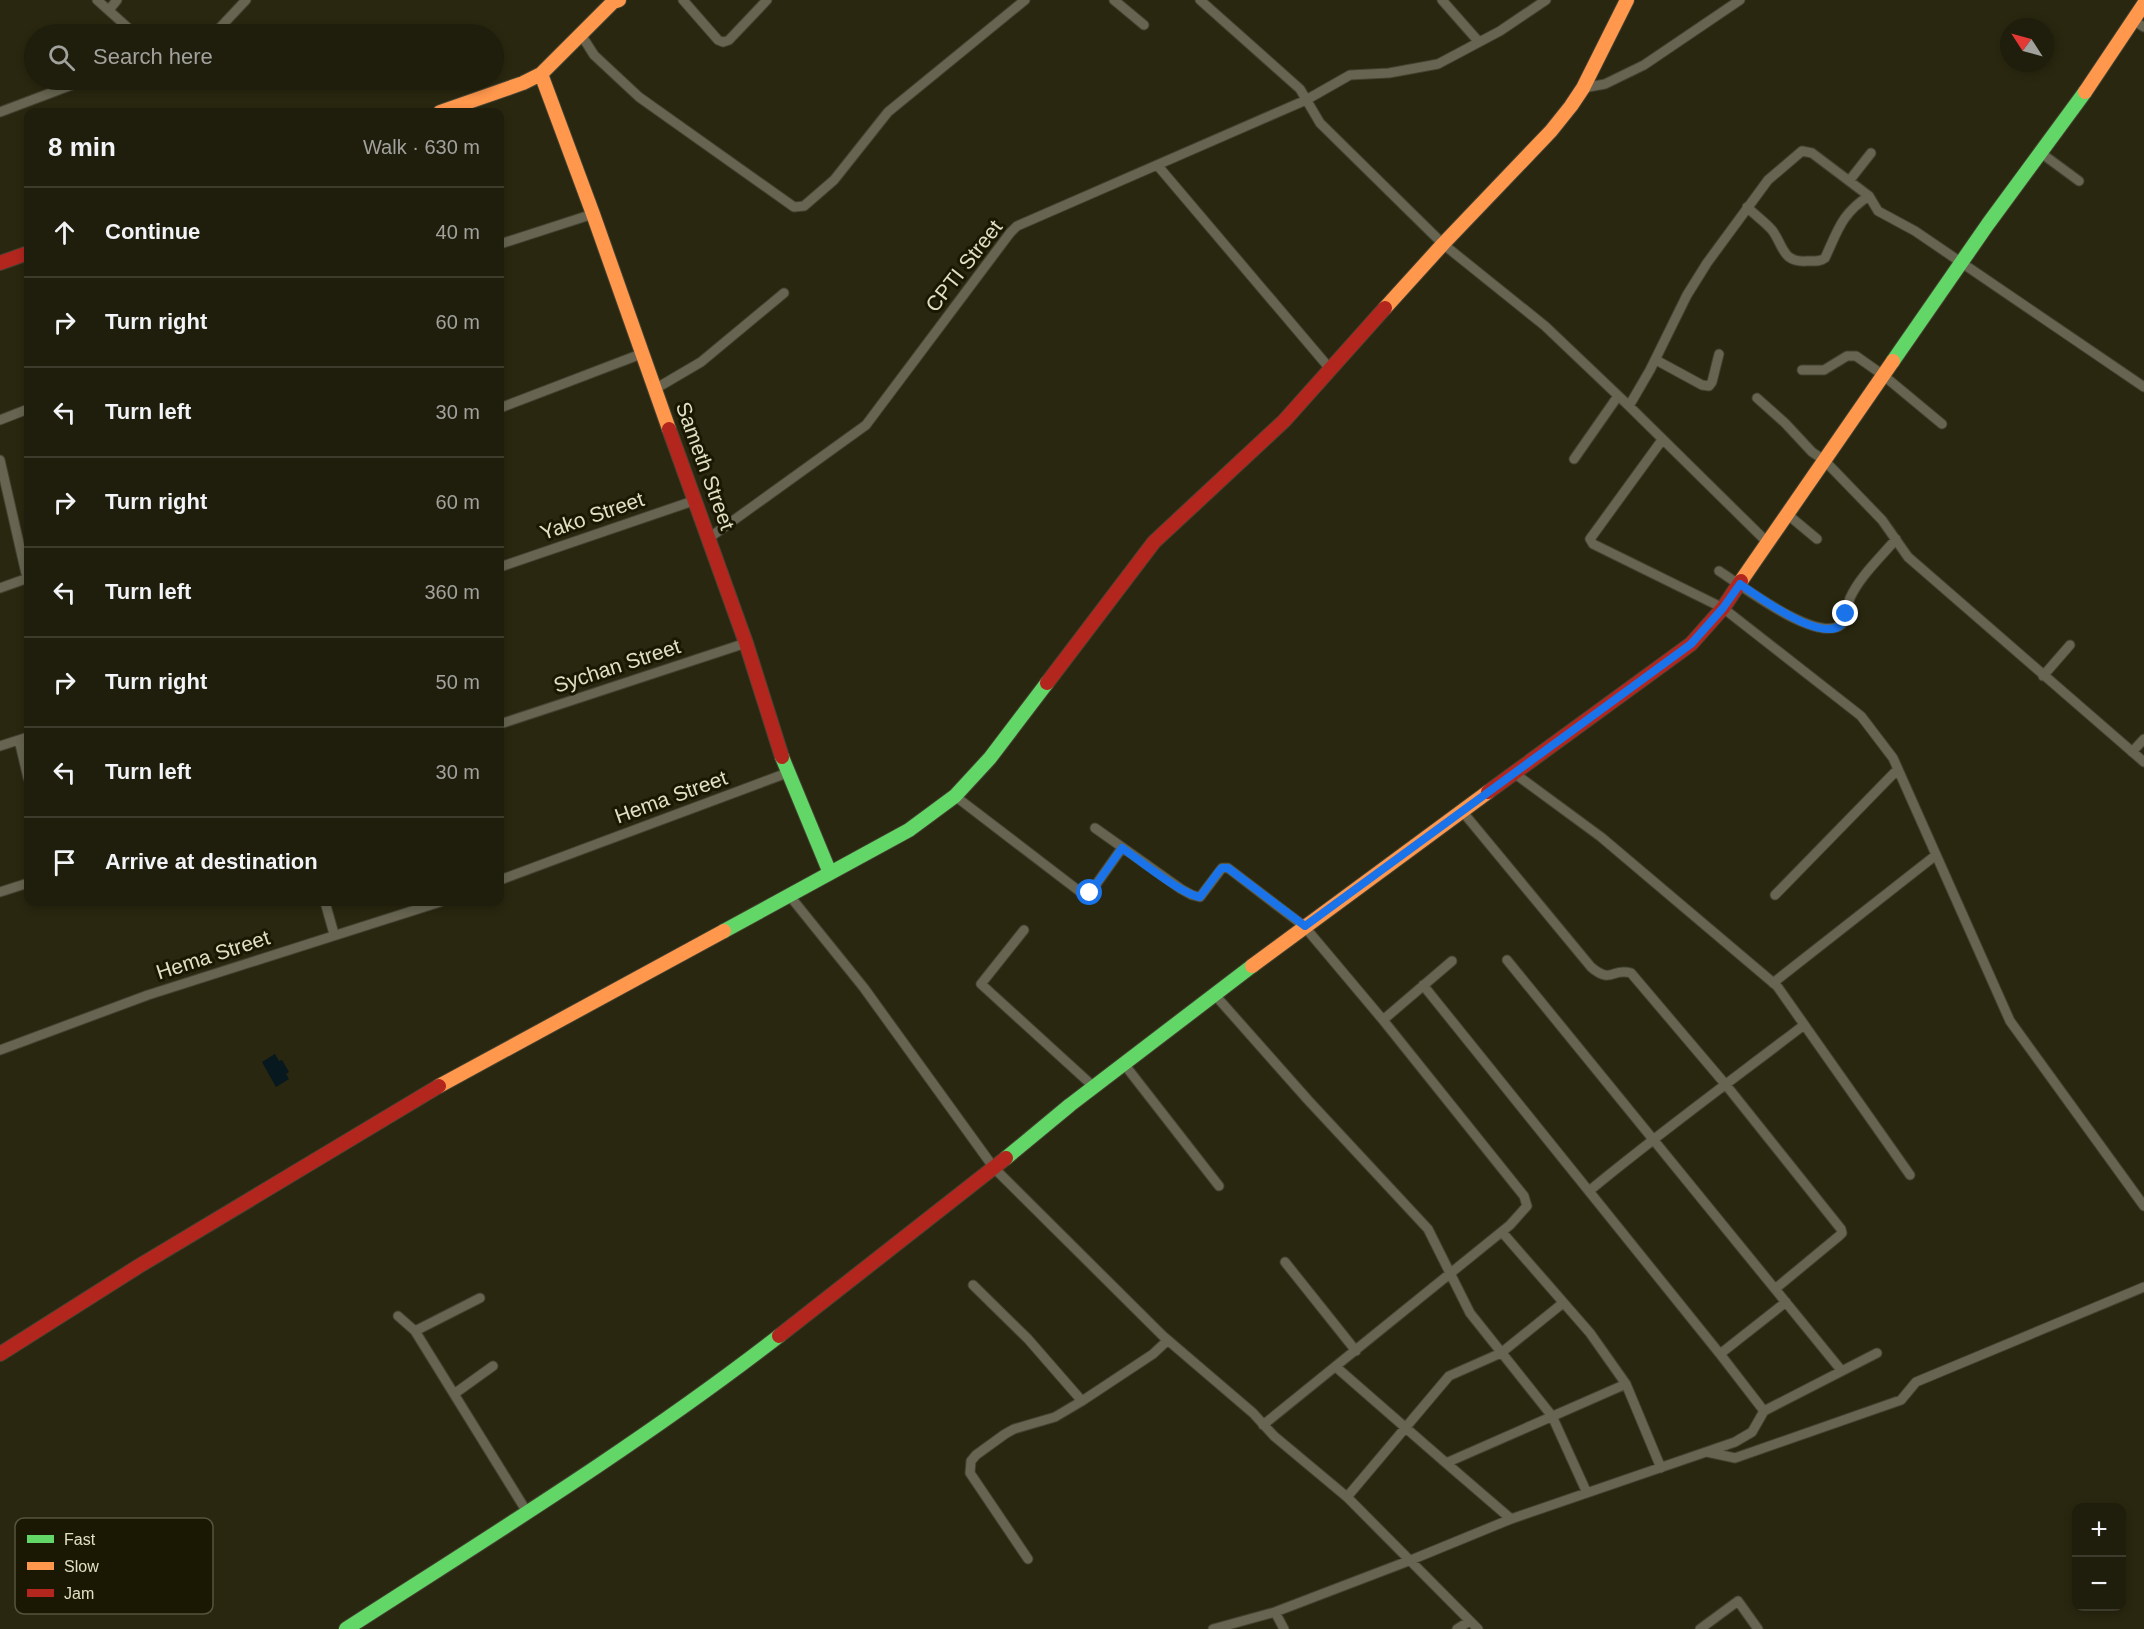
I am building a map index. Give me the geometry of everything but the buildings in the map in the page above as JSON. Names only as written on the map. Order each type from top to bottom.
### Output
[{"type":"street","points":[[97,0],[124,24]]},
{"type":"street","points":[[109,10],[117,0]]},
{"type":"street","points":[[223,24],[246,0]]},
{"type":"street","points":[[504,90],[541,74],[580,33],[618,0]]},
{"type":"street","points":[[683,0],[718,40],[723,42],[729,40],[767,0]]},
{"type":"street","points":[[580,33],[594,55],[639,97],[794,207],[804,206],[834,180],[888,112],[1025,0]]},
{"type":"street","points":[[1114,0],[1144,25]]},
{"type":"street","points":[[1200,0],[1300,88],[1320,123],[1443,244],[1545,326],[1768,543]]},
{"type":"street","points":[[1442,0],[1479,42]]},
{"type":"street","name":"CPTI Street","points":[[709,538],[866,425],[1012,229],[1306,100],[1350,75],[1389,74],[1438,64],[1500,31],[1546,0]]},
{"type":"street","points":[[0,1354],[139,1266],[419,1097],[909,830],[955,796],[990,758],[1154,542],[1284,421],[1443,244],[1551,131],[1583,88],[1627,0]]},
{"type":"street","points":[[1583,88],[1605,84],[1644,65],[1740,0]]},
{"type":"street","points":[[346,1629],[589,1472],[734,1371],[1094,1087],[1305,926],[1691,644],[1723,608],[1962,263],[2097,76],[2139,23],[2144,4]]},
{"type":"street","name":"Sameth Street","points":[[541,74],[696,500],[746,643],[787,773],[830,873]]},
{"type":"street","points":[[0,112],[58,90]]},
{"type":"street","points":[[451,108],[503,90]]},
{"type":"street","points":[[1629,406],[1656,360],[1692,286],[1768,180],[1802,151],[1812,153],[1869,196],[1878,211],[1915,231],[2144,387]]},
{"type":"street","points":[[1849,181],[1871,153]]},
{"type":"street","points":[[2041,153],[2079,181]]},
{"type":"street","points":[[1158,166],[1331,370]]},
{"type":"street","points":[[1747,207],[1770,228],[1790,259],[1800,262],[1821,261],[1825,258],[1843,219],[1855,205],[1869,196]]},
{"type":"street","points":[[504,243],[593,214]]},
{"type":"street","points":[[0,264],[24,255]]},
{"type":"street","points":[[655,389],[701,362],[784,293]]},
{"type":"street","points":[[504,406],[641,354]]},
{"type":"street","points":[[1656,360],[1708,386],[1712,382],[1719,354]]},
{"type":"street","points":[[1802,370],[1824,370],[1842,358],[1856,356],[1883,375],[1942,424]]},
{"type":"street","points":[[1574,459],[1618,396]]},
{"type":"street","points":[[1757,398],[1812,452],[1824,460],[1882,520],[1908,557],[2144,762]]},
{"type":"street","points":[[0,420],[24,411]]},
{"type":"street","points":[[1662,440],[1590,539],[1593,544],[1723,608],[1861,716],[1893,758],[2010,1021],[2144,1206]]},
{"type":"street","points":[[0,460],[24,561]]},
{"type":"street","name":"Yako Street","points":[[504,566],[696,500]]},
{"type":"street","points":[[1787,514],[1817,539]]},
{"type":"street","points":[[1719,571],[1800,622],[1832,629],[1845,621],[1847,606],[1856,586],[1896,539]]},
{"type":"street","points":[[0,588],[24,579]]},
{"type":"street","name":"Sychan Street","points":[[504,720],[746,643]]},
{"type":"street","points":[[2043,676],[2070,645]]},
{"type":"street","points":[[0,746],[24,739]]},
{"type":"street","points":[[2132,752],[2144,739]]},
{"type":"street","points":[[1775,895],[1898,769]]},
{"type":"street","name":"Hema Street","points":[[504,879],[787,773]]},
{"type":"street","points":[[1514,773],[1601,837],[1773,982],[1910,1175]]},
{"type":"street","points":[[955,796],[1083,894],[1090,893],[1122,848]]},
{"type":"street","points":[[1462,811],[1591,967],[1600,975],[1608,976],[1623,970],[1631,973],[1726,1085],[1841,1229],[1842,1233],[1839,1236],[1775,1289]]},
{"type":"street","points":[[1095,828],[1181,889],[1196,897],[1200,897],[1222,868],[1228,868],[1305,926],[1524,1196],[1527,1206],[1502,1232],[1263,1425]]},
{"type":"street","points":[[1773,982],[1936,855]]},
{"type":"street","points":[[0,892],[24,884]]},
{"type":"street","points":[[789,895],[864,988],[994,1168],[1168,1340],[1253,1413],[1274,1436],[1347,1497],[1478,1629]]},
{"type":"street","points":[[327,906],[334,934]]},
{"type":"street","name":"Hema Street","points":[[0,1050],[148,995],[427,906]]},
{"type":"street","points":[[1024,930],[981,984],[1094,1087]]},
{"type":"street","points":[[1508,960],[1841,1370]]},
{"type":"street","points":[[1383,1020],[1452,961]]},
{"type":"street","points":[[1423,985],[1764,1411]]},
{"type":"street","points":[[1215,995],[1340,1135],[1428,1229],[1470,1313],[1552,1416],[1587,1493]]},
{"type":"street","points":[[1589,1191],[1652,1139],[1804,1024]]},
{"type":"street","points":[[1124,1064],[1219,1186]]},
{"type":"street","points":[[1502,1232],[1590,1334],[1626,1384],[1661,1468]]},
{"type":"street","points":[[1285,1262],[1356,1351]]},
{"type":"street","points":[[973,1285],[1028,1339],[1083,1401]]},
{"type":"street","points":[[1707,1452],[1736,1458],[1901,1400],[1916,1382],[2144,1287]]},
{"type":"street","points":[[415,1331],[480,1298]]},
{"type":"street","points":[[1720,1354],[1786,1302]]},
{"type":"street","points":[[1347,1497],[1449,1376],[1502,1353],[1563,1303]]},
{"type":"street","points":[[398,1316],[415,1331],[527,1512]]},
{"type":"street","points":[[1028,1560],[970,1473],[971,1461],[1005,1434],[1055,1417],[1083,1401],[1153,1354],[1168,1340]]},
{"type":"street","points":[[1213,1629],[1275,1612],[1412,1560],[1511,1519],[1745,1437],[1752,1432],[1764,1411],[1877,1353]]},
{"type":"street","points":[[454,1394],[493,1366]]},
{"type":"street","points":[[1336,1367],[1511,1519]]},
{"type":"street","points":[[1446,1463],[1626,1384]]},
{"type":"street","points":[[1700,1629],[1738,1601],[1758,1629]]},
{"type":"street","points":[[1275,1612],[1284,1629]]},
{"type":"street","points":[[1457,1629],[1470,1621]]},
{"type":"shaded area","points":[[275,1054],[279,1061],[282,1060],[289,1072],[286,1074],[289,1079],[276,1087],[262,1062]]},
{"type":"traffic: fast","points":[[1893,361],[1988,224],[2085,92]]},
{"type":"traffic: fast","points":[[724,931],[909,830],[955,796],[990,758],[1047,683]]},
{"type":"traffic: fast","points":[[782,757],[830,873]]},
{"type":"traffic: fast","points":[[1006,1158],[1070,1105],[1252,966]]},
{"type":"traffic: fast","points":[[346,1629],[620,1451],[779,1336]]},
{"type":"traffic: slow","points":[[504,90],[541,74],[613,2],[619,0]]},
{"type":"traffic: slow","points":[[1385,308],[1551,131],[1571,106],[1583,88],[1627,0]]},
{"type":"traffic: slow","points":[[2085,92],[2144,4]]},
{"type":"traffic: slow","points":[[541,74],[669,429]]},
{"type":"traffic: slow","points":[[451,108],[503,90]]},
{"type":"traffic: slow","points":[[1741,581],[1893,361]]},
{"type":"traffic: slow","points":[[1252,966],[1488,792]]},
{"type":"traffic: slow","points":[[439,1086],[724,931]]},
{"type":"traffic: jam","points":[[0,263],[24,254]]},
{"type":"traffic: jam","points":[[1047,683],[1154,542],[1284,421],[1385,308]]},
{"type":"traffic: jam","points":[[669,429],[746,643],[782,757]]},
{"type":"traffic: jam","points":[[1488,792],[1691,644],[1723,608],[1741,581]]},
{"type":"traffic: jam","points":[[0,1354],[139,1266],[439,1086]]},
{"type":"traffic: jam","points":[[779,1336],[1006,1158]]},
{"type":"route","points":[[1090,893],[1122,848],[1196,897],[1200,897],[1222,868],[1228,868],[1305,926],[1691,644],[1723,608],[1740,584],[1790,617],[1810,625],[1832,629],[1845,621],[1846,614]]}]
